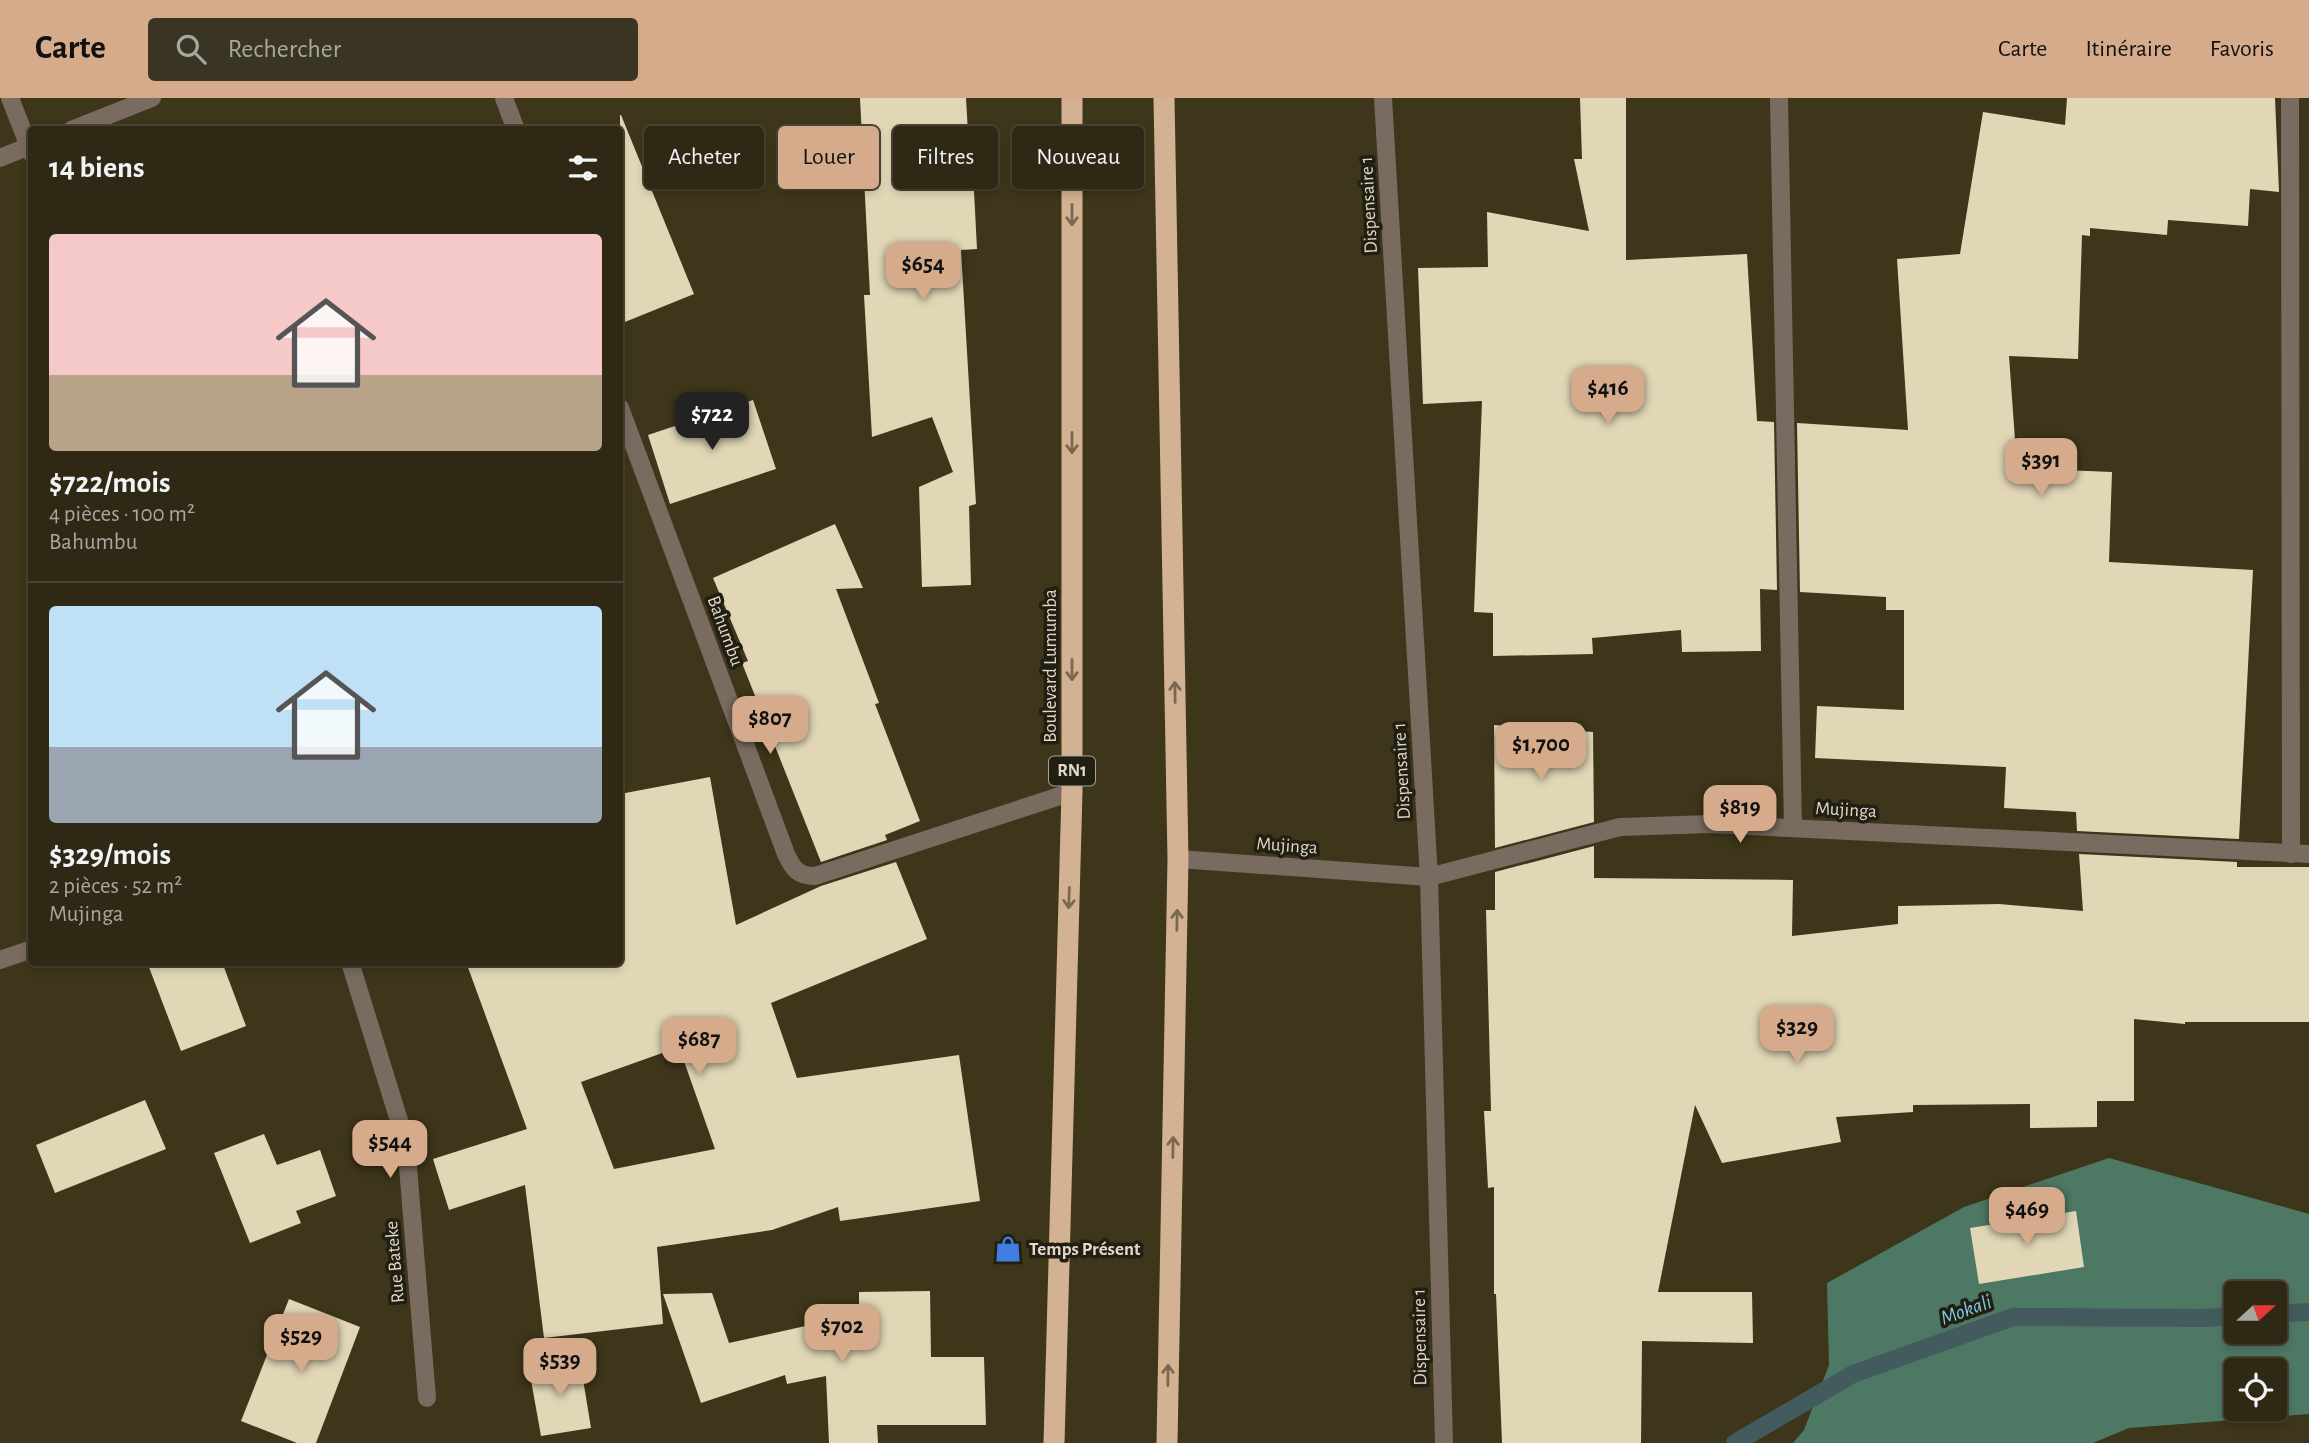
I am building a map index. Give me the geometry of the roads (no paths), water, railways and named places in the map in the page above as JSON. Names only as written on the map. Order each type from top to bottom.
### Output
[{"type":"highway","name":"Boulevard Lumumba","points":[[1054,1443],[1072,792],[1072,98]]},
{"type":"highway","points":[[1164,98],[1178,859],[1167,1443]]},
{"type":"street","points":[[10,98],[28,143]]},
{"type":"street","points":[[81,126],[152,98]]},
{"type":"street","points":[[504,98],[514,126]]},
{"type":"street","name":"Dispensaire 1","points":[[1383,98],[1429,877],[1444,1443]]},
{"type":"street","points":[[1779,98],[1793,828]]},
{"type":"street","points":[[2290,98],[2300,854]]},
{"type":"street","points":[[0,158],[28,149]]},
{"type":"street","name":"Bahumbu","points":[[623,416],[786,854],[797,873],[815,876],[1072,792]]},
{"type":"street","name":"Mujinga","points":[[1178,859],[1429,877],[1620,827],[1710,824],[2300,854]]},
{"type":"street","points":[[0,960],[28,950]]},
{"type":"street","name":"Rue Bateke","points":[[351,966],[406,1143],[427,1398]]},
{"type":"waterway","name":"Mokali","points":[[2287,1313],[2309,1312]]},
{"type":"waterway","name":"Mokali","points":[[1735,1443],[1853,1374],[2013,1317],[2224,1317]]},
{"type":"place","name":"Temps Présent","points":[[1008,1249]]}]
